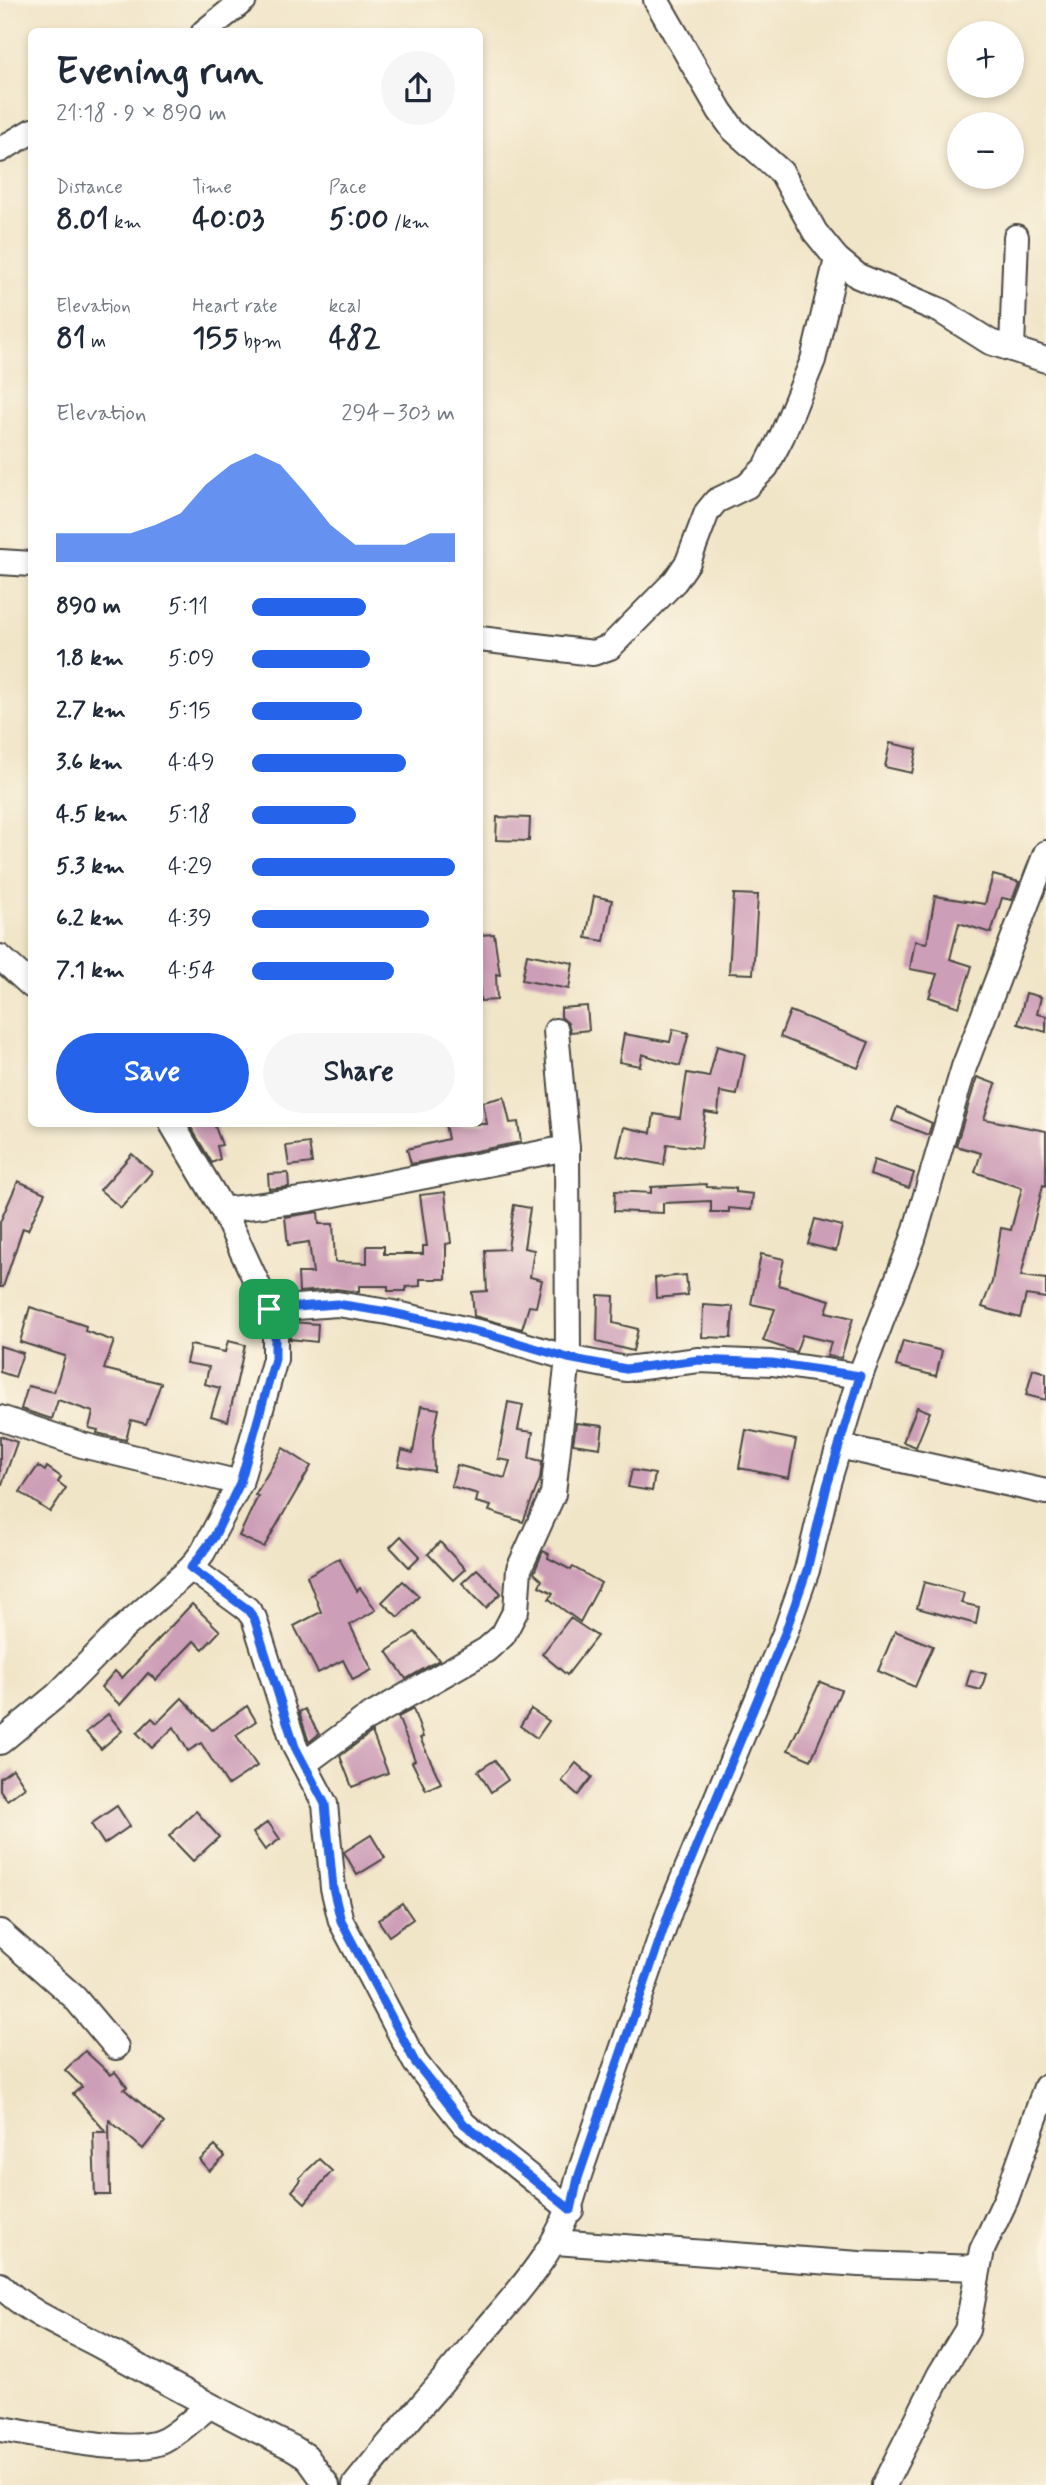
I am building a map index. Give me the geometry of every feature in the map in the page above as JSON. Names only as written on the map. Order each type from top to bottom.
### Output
[{"type":"street","points":[[209,28],[244,0]]},
{"type":"street","points":[[656,0],[733,130],[782,173],[815,232],[837,260],[858,276],[941,311],[990,342],[1046,360]]},
{"type":"street","points":[[0,150],[28,133]]},
{"type":"street","points":[[1012,349],[1016,237]]},
{"type":"street","points":[[483,639],[593,653],[610,647],[675,581],[688,562],[707,512],[716,501],[747,486],[766,467],[782,436],[813,360],[837,260]]},
{"type":"street","points":[[0,562],[28,564]]},
{"type":"street","points":[[355,2485],[540,2265],[571,2210],[578,2178],[670,1910],[785,1633],[807,1570],[860,1376],[913,1239],[964,1067],[1046,853]]},
{"type":"street","points":[[0,957],[28,982]]},
{"type":"street","points":[[304,1764],[362,1721],[486,1650],[503,1634],[516,1610],[519,1569],[553,1494],[568,1358],[567,1148],[556,1031]]},
{"type":"street","points":[[0,1742],[57,1695],[118,1632],[191,1568],[214,1537],[240,1483],[275,1359],[275,1329],[269,1309],[223,1210],[174,1127]]},
{"type":"street","points":[[223,1210],[309,1199],[567,1148]]},
{"type":"street","points":[[269,1309],[337,1304],[388,1312],[491,1335],[568,1358],[626,1369],[699,1360],[772,1363],[860,1376]]},
{"type":"street","points":[[0,1418],[82,1445],[240,1483]]},
{"type":"street","points":[[839,1446],[1046,1492]]},
{"type":"street","points":[[191,1568],[247,1609],[254,1618],[295,1747],[325,1804],[333,1888],[341,1921],[415,2062],[464,2124],[571,2210]]},
{"type":"street","points":[[0,1931],[74,1997],[116,2047]]},
{"type":"street","points":[[884,2485],[940,2374],[967,2330],[978,2268],[1039,2128],[1046,2087]]},
{"type":"street","points":[[555,2242],[859,2264],[978,2268]]},
{"type":"street","points":[[0,2284],[16,2300],[43,2318],[103,2347],[208,2407],[306,2456],[327,2485]]},
{"type":"street","points":[[0,2429],[125,2447],[146,2447],[165,2440],[208,2407]]},
{"type":"building","points":[[890,743],[917,749],[912,773],[885,767]]},
{"type":"building","points":[[497,817],[530,818],[529,841],[496,840]]},
{"type":"building","points":[[993,875],[1019,882],[1012,900],[1002,898],[991,933],[959,923],[950,959],[972,966],[959,1007],[929,997],[937,974],[910,969],[915,941],[927,943],[935,896],[985,904]]},
{"type":"building","points":[[734,894],[758,895],[753,974],[729,973]]},
{"type":"building","points":[[594,896],[612,900],[604,941],[586,938]]},
{"type":"building","points":[[494,934],[500,975],[496,974],[497,1000],[483,1001],[483,935]]},
{"type":"building","points":[[527,954],[573,963],[569,989],[522,980]]},
{"type":"building","points":[[1026,993],[1041,997],[1037,1014],[1046,1016],[1046,1032],[1018,1024]]},
{"type":"building","points":[[587,1006],[589,1030],[571,1032],[568,1023],[561,1017],[561,1008]]},
{"type":"building","points":[[790,1011],[869,1042],[858,1068],[780,1037]]},
{"type":"building","points":[[673,1029],[689,1033],[680,1066],[642,1054],[640,1066],[619,1062],[624,1034],[670,1042]]},
{"type":"building","points":[[717,1046],[745,1054],[737,1095],[720,1092],[718,1114],[705,1112],[701,1148],[667,1144],[664,1165],[617,1156],[624,1127],[651,1133],[654,1114],[680,1118],[687,1073],[709,1077]]},
{"type":"building","points":[[977,1077],[996,1084],[984,1119],[1046,1131],[1046,1186],[1043,1185],[1021,1276],[1046,1279],[1046,1298],[1026,1295],[1020,1318],[982,1307],[992,1282],[1001,1228],[1011,1230],[1022,1188],[975,1172],[981,1153],[956,1146]]},
{"type":"building","points":[[504,1097],[510,1123],[518,1122],[521,1142],[411,1164],[407,1149],[448,1139],[446,1127],[483,1127],[483,1124],[487,1124],[483,1102]]},
{"type":"building","points":[[897,1107],[932,1123],[928,1135],[892,1121]]},
{"type":"building","points":[[191,1127],[215,1127],[222,1145],[217,1146],[220,1159],[212,1163]]},
{"type":"building","points":[[309,1143],[312,1163],[289,1166],[286,1146]]},
{"type":"building","points":[[132,1154],[152,1172],[121,1208],[100,1190]]},
{"type":"building","points":[[874,1160],[914,1173],[909,1188],[870,1175]]},
{"type":"building","points":[[288,1173],[289,1187],[269,1189],[268,1174]]},
{"type":"building","points":[[18,1181],[45,1193],[28,1230],[23,1228],[3,1287],[0,1287],[0,1222]]},
{"type":"building","points":[[706,1184],[707,1187],[736,1188],[736,1192],[753,1194],[751,1210],[729,1208],[729,1212],[711,1212],[711,1201],[663,1203],[663,1213],[614,1211],[615,1191],[651,1193],[651,1187]]},
{"type":"building","points":[[445,1192],[451,1243],[446,1244],[446,1279],[420,1279],[420,1286],[406,1287],[406,1291],[388,1291],[388,1286],[359,1286],[359,1292],[336,1289],[299,1292],[298,1273],[313,1273],[309,1242],[288,1245],[285,1217],[318,1212],[319,1224],[333,1224],[335,1262],[367,1263],[367,1246],[384,1246],[384,1254],[423,1254],[423,1246],[427,1246],[420,1195]]},
{"type":"building","points":[[514,1205],[530,1208],[524,1248],[534,1250],[530,1277],[542,1280],[536,1307],[529,1306],[522,1329],[474,1316],[472,1292],[487,1291],[485,1250],[508,1249]]},
{"type":"building","points":[[815,1219],[842,1226],[836,1251],[808,1244]]},
{"type":"building","points":[[761,1254],[784,1259],[778,1285],[830,1300],[826,1312],[853,1318],[841,1358],[827,1356],[831,1342],[802,1335],[796,1352],[763,1341],[775,1309],[751,1304]]},
{"type":"building","points":[[686,1275],[688,1295],[656,1298],[655,1278]]},
{"type":"building","points":[[598,1295],[614,1296],[613,1323],[638,1329],[633,1351],[597,1342]]},
{"type":"building","points":[[703,1305],[733,1307],[731,1338],[702,1337]]},
{"type":"building","points":[[30,1307],[86,1326],[85,1331],[114,1341],[104,1369],[161,1383],[146,1424],[131,1420],[126,1440],[97,1433],[98,1430],[89,1428],[93,1412],[58,1400],[52,1419],[21,1409],[28,1386],[54,1392],[65,1356],[20,1342]]},
{"type":"building","points":[[291,1322],[318,1324],[317,1342],[290,1339]]},
{"type":"building","points":[[228,1341],[245,1345],[228,1421],[211,1416],[220,1388],[205,1384],[209,1367],[186,1363],[190,1345],[225,1352]]},
{"type":"building","points":[[903,1341],[942,1351],[936,1376],[896,1366]]},
{"type":"building","points":[[0,1346],[23,1353],[15,1377],[0,1372]]},
{"type":"building","points":[[1033,1369],[1046,1373],[1046,1400],[1026,1395]]},
{"type":"building","points":[[508,1402],[523,1405],[518,1430],[533,1432],[529,1458],[542,1461],[540,1479],[523,1522],[489,1511],[491,1506],[476,1502],[478,1494],[451,1486],[457,1465],[505,1478],[510,1461],[498,1459]]},
{"type":"building","points":[[421,1406],[439,1409],[433,1439],[434,1471],[398,1466],[402,1450],[413,1453]]},
{"type":"building","points":[[917,1407],[930,1412],[916,1447],[903,1442]]},
{"type":"building","points":[[576,1423],[603,1426],[600,1448],[573,1444]]},
{"type":"building","points":[[746,1430],[796,1440],[789,1478],[739,1468]]},
{"type":"building","points":[[0,1436],[17,1442],[2,1484],[0,1483]]},
{"type":"building","points":[[283,1448],[311,1466],[264,1547],[239,1536],[258,1496],[255,1495]]},
{"type":"building","points":[[38,1466],[45,1471],[47,1467],[61,1477],[58,1482],[66,1488],[50,1512],[20,1492]]},
{"type":"building","points":[[632,1470],[655,1474],[652,1491],[628,1487]]},
{"type":"building","points":[[401,1536],[420,1556],[409,1567],[390,1547]]},
{"type":"building","points":[[440,1542],[465,1569],[453,1580],[428,1554]]},
{"type":"building","points":[[543,1551],[549,1554],[548,1558],[571,1570],[573,1567],[601,1583],[580,1622],[549,1599],[553,1593],[539,1586],[542,1580],[534,1573]]},
{"type":"building","points":[[339,1558],[357,1591],[360,1588],[376,1610],[350,1625],[372,1670],[353,1680],[343,1660],[318,1673],[294,1626],[321,1612],[307,1576]]},
{"type":"building","points":[[477,1569],[501,1593],[486,1608],[462,1583]]},
{"type":"building","points":[[403,1581],[419,1596],[398,1617],[382,1602]]},
{"type":"building","points":[[924,1582],[964,1593],[961,1603],[979,1607],[976,1624],[917,1608]]},
{"type":"building","points":[[192,1604],[220,1631],[203,1649],[194,1641],[156,1680],[148,1673],[120,1705],[101,1687],[115,1671],[122,1678]]},
{"type":"building","points":[[570,1618],[597,1636],[567,1675],[542,1654]]},
{"type":"building","points":[[895,1631],[933,1646],[915,1687],[878,1671]]},
{"type":"building","points":[[415,1632],[439,1660],[406,1679],[387,1651]]},
{"type":"building","points":[[971,1670],[986,1674],[981,1690],[966,1686]]},
{"type":"building","points":[[820,1682],[841,1690],[811,1760],[788,1750]]},
{"type":"building","points":[[182,1698],[212,1730],[247,1706],[256,1721],[236,1735],[257,1766],[228,1785],[201,1743],[188,1751],[174,1727],[152,1748],[137,1733],[152,1718],[157,1723]]},
{"type":"building","points":[[305,1709],[319,1734],[309,1742],[299,1712]]},
{"type":"building","points":[[413,1709],[423,1737],[420,1738],[441,1783],[426,1790],[412,1762],[415,1760],[398,1717]]},
{"type":"building","points":[[531,1709],[549,1721],[537,1738],[520,1726]]},
{"type":"building","points":[[108,1714],[122,1731],[101,1749],[86,1732]]},
{"type":"building","points":[[372,1732],[388,1773],[352,1787],[340,1756]]},
{"type":"building","points":[[495,1760],[508,1780],[491,1792],[478,1771]]},
{"type":"building","points":[[576,1763],[592,1777],[578,1795],[562,1781]]},
{"type":"building","points":[[13,1769],[25,1787],[7,1800],[0,1790],[0,1778]]},
{"type":"building","points":[[117,1806],[130,1826],[104,1844],[91,1824]]},
{"type":"building","points":[[196,1811],[219,1837],[193,1861],[169,1836]]},
{"type":"building","points":[[268,1822],[280,1839],[265,1850],[253,1833]]},
{"type":"building","points":[[371,1835],[385,1858],[357,1875],[344,1852]]},
{"type":"building","points":[[402,1903],[413,1919],[389,1936],[378,1920]]},
{"type":"building","points":[[85,2051],[111,2075],[115,2072],[127,2087],[124,2089],[164,2123],[143,2149],[109,2120],[110,2195],[95,2195],[93,2132],[106,2132],[73,2094],[82,2087],[65,2070]]},
{"type":"building","points":[[215,2146],[225,2157],[209,2171],[200,2160]]},
{"type":"building","points":[[319,2159],[332,2171],[305,2203],[292,2191],[301,2180],[299,2178]]},
{"type":"route","points":[[337,1304],[388,1312],[491,1335],[568,1358],[626,1369],[699,1360],[772,1363],[860,1376],[827,1486],[807,1570],[785,1633],[670,1910],[620,2050],[578,2178],[571,2210],[464,2124],[415,2062],[341,1921],[333,1888],[325,1804],[295,1747],[254,1618],[247,1609],[191,1568],[214,1537],[240,1483],[275,1359],[275,1329],[269,1309],[337,1304]]}]
